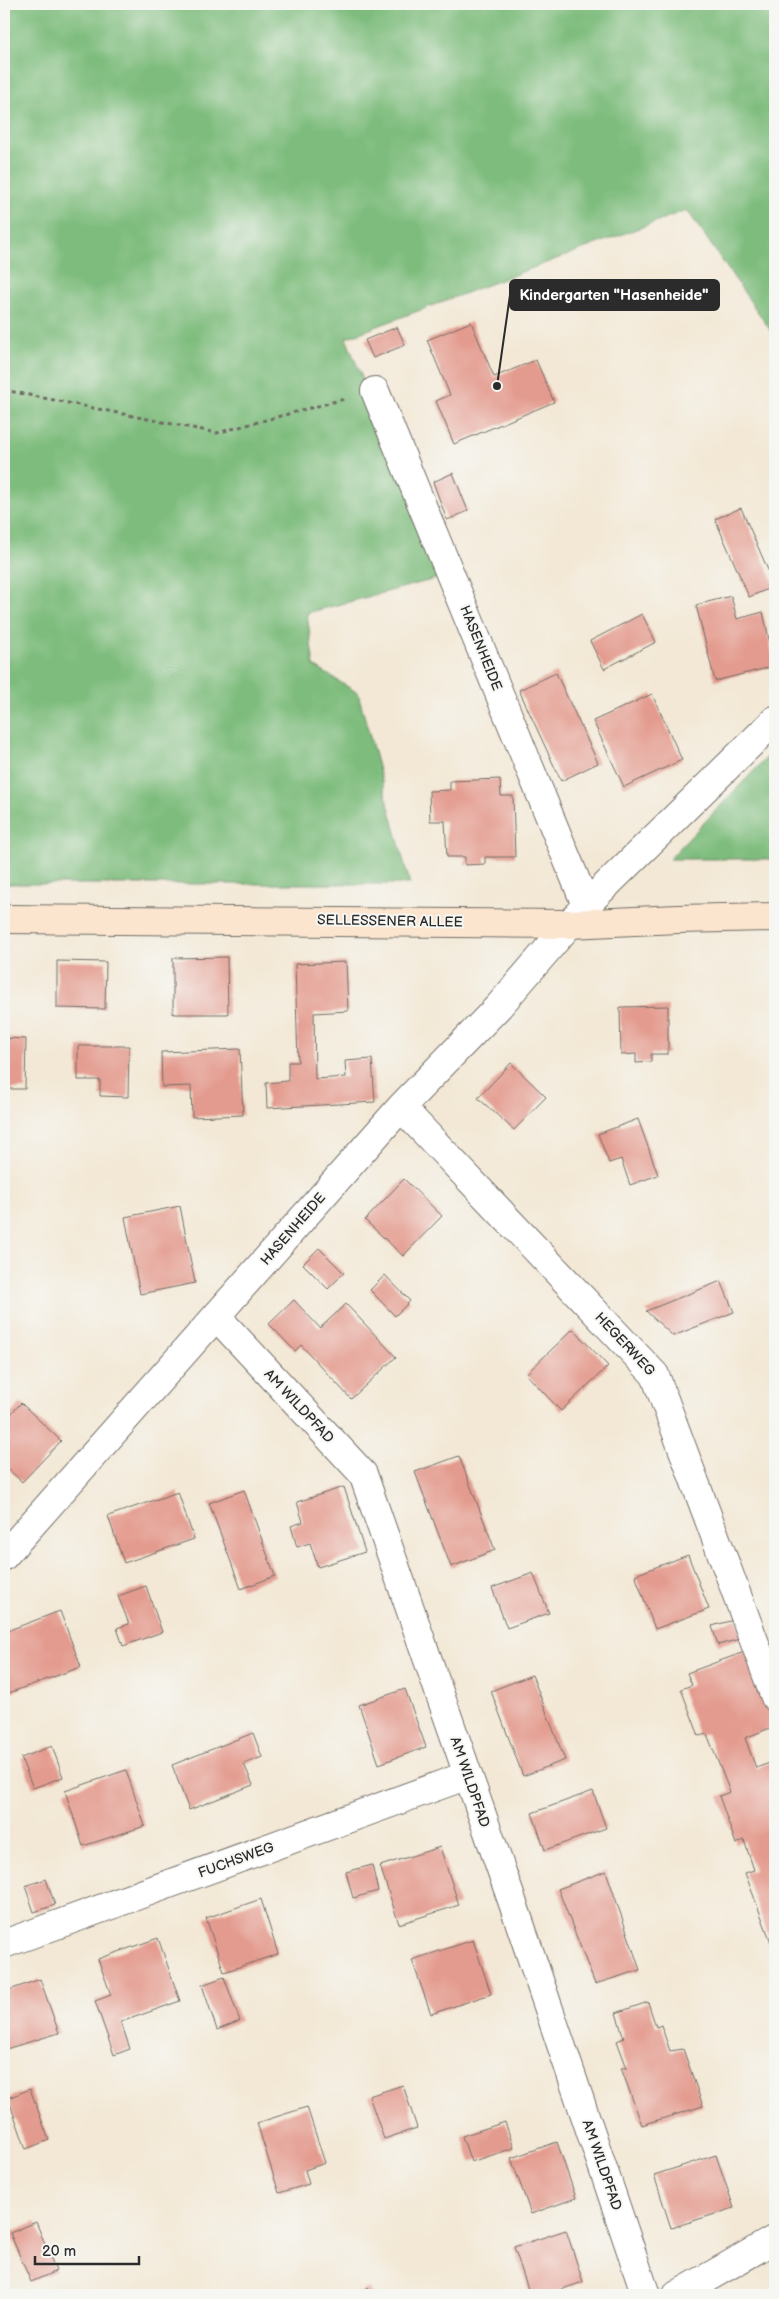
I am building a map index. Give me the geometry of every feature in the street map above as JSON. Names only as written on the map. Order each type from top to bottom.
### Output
[{"type":"main road","name":"SELLESSENER ALLEE","points":[[4,919],[578,914],[678,918],[775,917]]},
{"type":"street","name":"HASENHEIDE","points":[[375,390],[578,914]]},
{"type":"street","name":"HASENHEIDE","points":[[4,1556],[401,1108],[499,1006],[578,914],[775,720]]},
{"type":"street","name":"HEGERWEG","points":[[401,1108],[655,1375],[775,1696]]},
{"type":"street","name":"AM WILDPFAD","points":[[216,1316],[363,1474],[646,2295]]},
{"type":"street","name":"FUCHSWEG","points":[[4,1944],[468,1775]]},
{"type":"street","points":[[678,2295],[775,2239]]},
{"type":"path","points":[[4,390],[217,433],[375,390]]},
{"type":"green space","points":[[4,4],[775,4],[775,337],[687,210],[346,338],[443,577],[307,613],[314,666],[358,693],[410,884],[4,884]]},
{"type":"green space","points":[[775,749],[775,859],[669,859]]},
{"type":"building","points":[[471,322],[494,377],[536,360],[554,402],[454,444],[436,401],[450,395],[427,340]]},
{"type":"building","points":[[397,327],[405,345],[373,358],[365,340]]},
{"type":"building","points":[[453,473],[468,511],[447,520],[433,482]]},
{"type":"building","points":[[741,508],[775,586],[749,597],[715,519]]},
{"type":"building","points":[[731,596],[737,619],[763,612],[775,666],[715,681],[696,605]]},
{"type":"building","points":[[642,614],[656,642],[604,669],[590,641]]},
{"type":"building","points":[[556,673],[598,763],[561,781],[519,690]]},
{"type":"building","points":[[652,694],[682,760],[624,787],[593,721]]},
{"type":"building","points":[[500,779],[501,796],[513,796],[515,857],[485,857],[485,864],[465,865],[465,857],[447,857],[445,821],[430,821],[429,791],[450,790],[450,781]]},
{"type":"building","points":[[227,957],[228,1014],[173,1014],[173,958]]},
{"type":"building","points":[[57,961],[106,962],[105,1009],[57,1008]]},
{"type":"building","points":[[346,962],[348,1011],[314,1013],[315,1079],[346,1077],[345,1061],[372,1059],[375,1102],[267,1108],[266,1083],[288,1081],[288,1062],[298,1062],[295,964]]},
{"type":"building","points":[[668,1006],[668,1054],[651,1054],[651,1062],[636,1063],[636,1054],[621,1055],[620,1007]]},
{"type":"building","points":[[4,1038],[26,1039],[25,1089],[4,1089]]},
{"type":"building","points":[[78,1046],[129,1046],[128,1097],[100,1096],[100,1080],[78,1080]]},
{"type":"building","points":[[240,1049],[243,1115],[192,1117],[191,1086],[162,1087],[161,1052]]},
{"type":"building","points":[[511,1063],[546,1097],[514,1130],[478,1098]]},
{"type":"building","points":[[638,1119],[658,1175],[630,1185],[621,1159],[609,1163],[598,1134]]},
{"type":"building","points":[[404,1179],[442,1216],[403,1256],[365,1220]]},
{"type":"building","points":[[180,1206],[195,1283],[140,1294],[125,1217]]},
{"type":"building","points":[[319,1248],[344,1273],[328,1289],[303,1264]]},
{"type":"building","points":[[385,1275],[410,1301],[395,1316],[370,1290]]},
{"type":"building","points":[[721,1281],[734,1312],[673,1336],[646,1311]]},
{"type":"building","points":[[294,1300],[320,1328],[346,1304],[396,1357],[351,1399],[301,1345],[295,1351],[269,1324]]},
{"type":"building","points":[[573,1329],[608,1366],[561,1411],[526,1374]]},
{"type":"building","points":[[21,1403],[61,1441],[22,1482],[4,1465],[4,1421]]},
{"type":"building","points":[[459,1456],[495,1550],[451,1567],[415,1472]]},
{"type":"building","points":[[344,1487],[365,1552],[318,1567],[310,1543],[297,1547],[291,1526],[303,1522],[297,1502]]},
{"type":"building","points":[[244,1490],[275,1576],[241,1589],[209,1503]]},
{"type":"building","points":[[178,1492],[194,1539],[124,1563],[108,1516]]},
{"type":"building","points":[[688,1555],[709,1609],[655,1629],[635,1575]]},
{"type":"building","points":[[533,1573],[549,1613],[507,1628],[492,1588]]},
{"type":"building","points":[[146,1586],[162,1632],[123,1646],[117,1628],[129,1624],[118,1596]]},
{"type":"building","points":[[60,1611],[81,1667],[6,1694],[4,1687],[4,1632]]},
{"type":"building","points":[[737,1619],[743,1638],[718,1645],[712,1626]]},
{"type":"building","points":[[747,1651],[775,1724],[775,1726],[745,1738],[756,1768],[775,1761],[775,1943],[772,1945],[745,1873],[754,1870],[744,1840],[736,1844],[719,1796],[730,1792],[707,1734],[699,1736],[681,1689],[692,1685],[687,1673]]},
{"type":"building","points":[[532,1675],[565,1760],[523,1776],[491,1691]]},
{"type":"building","points":[[405,1689],[426,1747],[379,1764],[359,1705]]},
{"type":"building","points":[[253,1733],[262,1757],[244,1764],[253,1785],[189,1810],[172,1765]]},
{"type":"building","points":[[52,1746],[63,1777],[33,1788],[21,1758]]},
{"type":"building","points":[[126,1770],[145,1826],[83,1846],[65,1791]]},
{"type":"building","points":[[593,1791],[606,1828],[545,1850],[532,1813]]},
{"type":"building","points":[[440,1847],[459,1905],[399,1924],[380,1866]]},
{"type":"building","points":[[372,1865],[378,1891],[353,1898],[346,1872]]},
{"type":"building","points":[[606,1871],[640,1970],[595,1984],[558,1889]]},
{"type":"building","points":[[46,1879],[55,1905],[34,1912],[25,1886]]},
{"type":"building","points":[[261,1899],[278,1954],[224,1972],[206,1918]]},
{"type":"building","points":[[158,1938],[180,2001],[121,2022],[130,2049],[114,2055],[95,2001],[111,1995],[98,1959]]},
{"type":"building","points":[[473,1940],[491,1994],[431,2014],[412,1960]]},
{"type":"building","points":[[224,1977],[240,2021],[217,2030],[202,1985]]},
{"type":"building","points":[[40,1979],[59,2033],[6,2049],[4,2043],[4,1992]]},
{"type":"building","points":[[648,2002],[656,2027],[661,2025],[670,2051],[683,2049],[703,2106],[642,2125],[621,2068],[627,2068],[617,2041],[624,2038],[616,2013]]},
{"type":"building","points":[[403,2085],[417,2128],[384,2139],[369,2096]]},
{"type":"building","points":[[30,2089],[49,2140],[26,2149],[8,2098]]},
{"type":"building","points":[[307,2107],[325,2163],[305,2170],[309,2184],[279,2193],[257,2123]]},
{"type":"building","points":[[505,2122],[514,2148],[471,2162],[462,2136]]},
{"type":"building","points":[[557,2142],[576,2198],[531,2214],[511,2158]]},
{"type":"building","points":[[716,2155],[734,2208],[671,2228],[654,2175]]},
{"type":"building","points":[[36,2222],[56,2271],[31,2282],[10,2233]]},
{"type":"building","points":[[566,2230],[583,2282],[545,2295],[530,2295],[514,2247]]},
{"type":"building","points":[[368,2288],[373,2295],[355,2295]]},
{"type":"place","name":"Kindergarten \"Hasenheide\"","points":[[497,386]]}]
